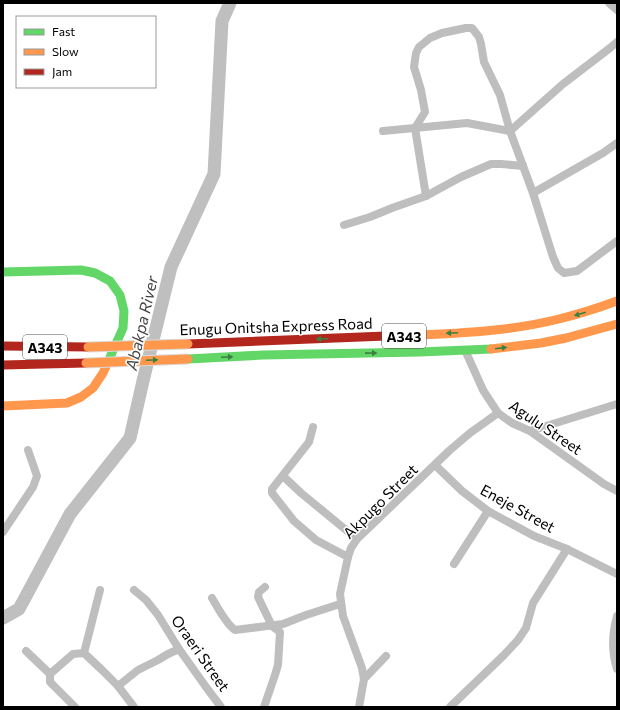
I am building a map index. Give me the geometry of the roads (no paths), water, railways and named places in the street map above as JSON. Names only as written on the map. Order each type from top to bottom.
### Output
[{"type":"main road","points":[[3,272],[81,270],[95,273],[110,281],[120,295],[124,312],[124,328],[103,374],[93,388],[80,398],[66,403],[3,406]]},
{"type":"main road","name":"Enugu Onitsha Express Road","points":[[3,346],[88,347],[413,336],[486,332],[562,319],[617,301]]},
{"type":"main road","name":"Enugu Onitsha Express Road","points":[[3,365],[263,355],[486,350],[541,343],[566,338],[617,324]]},
{"type":"street","points":[[609,3],[617,10]]},
{"type":"street","points":[[426,196],[415,128],[424,112],[421,90],[414,66],[416,53],[419,47],[430,38],[466,28],[472,28],[479,37],[484,62],[500,95],[510,131],[533,193],[553,257],[558,268],[564,273],[577,271],[617,241]]},
{"type":"street","points":[[510,131],[563,84],[617,42]]},
{"type":"street","points":[[383,131],[467,123],[510,131]]},
{"type":"street","points":[[533,193],[603,153],[617,143]]},
{"type":"street","points":[[344,225],[426,196],[461,177],[490,164],[523,166]]},
{"type":"street","name":"Agulu Street","points":[[465,350],[483,390],[498,413],[512,423],[530,431],[604,484],[617,491]]},
{"type":"street","points":[[530,431],[617,404]]},
{"type":"street","name":"Akpugo Street","points":[[359,707],[364,679],[362,668],[340,604],[340,594],[351,548],[357,539],[450,450],[470,433],[498,413]]},
{"type":"street","points":[[313,427],[309,442],[272,489],[272,493],[294,521],[316,540],[348,557]]},
{"type":"street","points":[[3,532],[34,487],[37,476],[28,450]]},
{"type":"street","name":"Eneje Street","points":[[436,465],[462,491],[488,511],[534,536],[567,549],[617,574]]},
{"type":"street","points":[[283,476],[301,493],[357,539]]},
{"type":"street","points":[[454,564],[488,511]]},
{"type":"street","points":[[450,707],[518,640],[526,628],[533,603],[567,549]]},
{"type":"street","points":[[264,707],[278,665],[280,632],[274,627],[258,597],[259,592],[266,587]]},
{"type":"street","points":[[84,653],[100,590]]},
{"type":"street","name":"Oraeri Street","points":[[134,590],[146,600],[158,615],[179,649],[221,707]]},
{"type":"street","points":[[212,598],[232,628],[235,630],[274,627],[340,604]]},
{"type":"street","points":[[617,616],[613,629],[612,648],[617,669]]},
{"type":"street","points":[[118,686],[138,670],[179,649]]},
{"type":"street","points":[[26,651],[50,674],[50,682],[75,707]]},
{"type":"street","points":[[50,674],[73,654],[84,653],[118,686],[134,707]]},
{"type":"street","points":[[364,679],[386,656]]},
{"type":"waterway","name":"Abakpa River","points":[[3,618],[19,609],[70,514],[130,438],[171,267],[214,174],[222,21],[230,3]]}]
